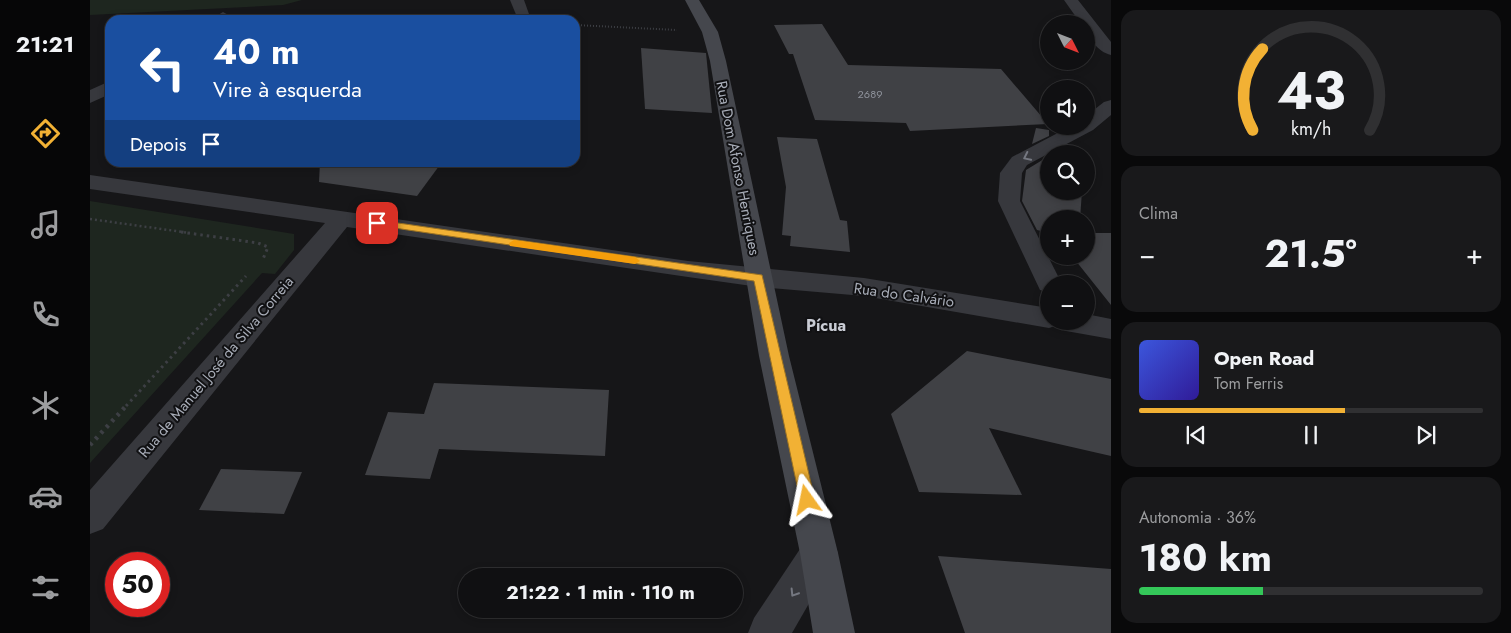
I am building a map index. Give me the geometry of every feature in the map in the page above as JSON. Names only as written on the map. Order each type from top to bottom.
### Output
[{"type":"main road","name":"Rua Dom Afonso Henriques","points":[[692,0],[710,32],[774,356],[819,553],[834,633]]},
{"type":"street","points":[[517,0],[522,14]]},
{"type":"street","points":[[1071,0],[1099,39],[1111,50]]},
{"type":"street","points":[[90,98],[105,89]]},
{"type":"street","points":[[1095,119],[1111,106]]},
{"type":"street","points":[[1044,275],[1009,201],[1011,173],[1019,161],[1069,135]]},
{"type":"street","name":"Rua do Calvário","points":[[90,182],[759,278],[864,287],[1040,316]]},
{"type":"street","name":"Rua de Manuel José da Silva Correia","points":[[90,516],[342,218]]},
{"type":"street","points":[[1095,326],[1111,329]]},
{"type":"street","points":[[769,633],[819,553]]},
{"type":"path","points":[[580,24],[710,32]]},
{"type":"path","points":[[90,218],[258,243],[268,247],[263,259],[256,266]]},
{"type":"path","points":[[90,445],[249,273]]},
{"type":"shaded area","points":[[90,0],[302,0],[283,5],[90,15]]},
{"type":"shaded area","points":[[90,201],[294,234],[294,250],[275,274],[262,273],[90,463]]},
{"type":"building","points":[[822,24],[848,65],[1001,69],[1040,115],[1040,124],[910,131],[906,123],[815,120],[793,54],[789,54],[774,25]]},
{"type":"building","points":[[641,48],[706,53],[712,113],[645,109]]},
{"type":"building","points":[[1036,128],[1040,129],[1040,135],[1049,135],[1049,136],[1032,144]]},
{"type":"building","points":[[777,137],[817,139],[840,220],[847,221],[850,252],[790,246],[791,236],[782,235],[786,187]]},
{"type":"building","points":[[1040,161],[1040,200],[1081,200],[1081,210],[1040,210],[1040,231],[1037,230],[1022,201],[1026,170]]},
{"type":"building","points":[[320,167],[438,167],[417,196],[319,182]]},
{"type":"building","points":[[1095,233],[1111,233],[1111,305],[1095,285],[1095,275],[1087,275],[1079,265],[1095,265]]},
{"type":"building","points":[[967,351],[1111,379],[1111,456],[989,428],[1022,495],[919,492],[891,414]]},
{"type":"building","points":[[434,383],[609,390],[605,456],[439,449],[430,479],[365,475],[388,412],[424,414]]},
{"type":"building","points":[[221,469],[302,472],[284,514],[199,510]]},
{"type":"building","points":[[938,556],[1111,569],[1111,633],[965,633]]},
{"type":"slow traffic","points":[[514,243],[635,261]]},
{"type":"district","name":"Pícua","points":[[826,325]]},
{"type":"route","points":[[377,223],[759,278],[774,356],[807,500]]}]
